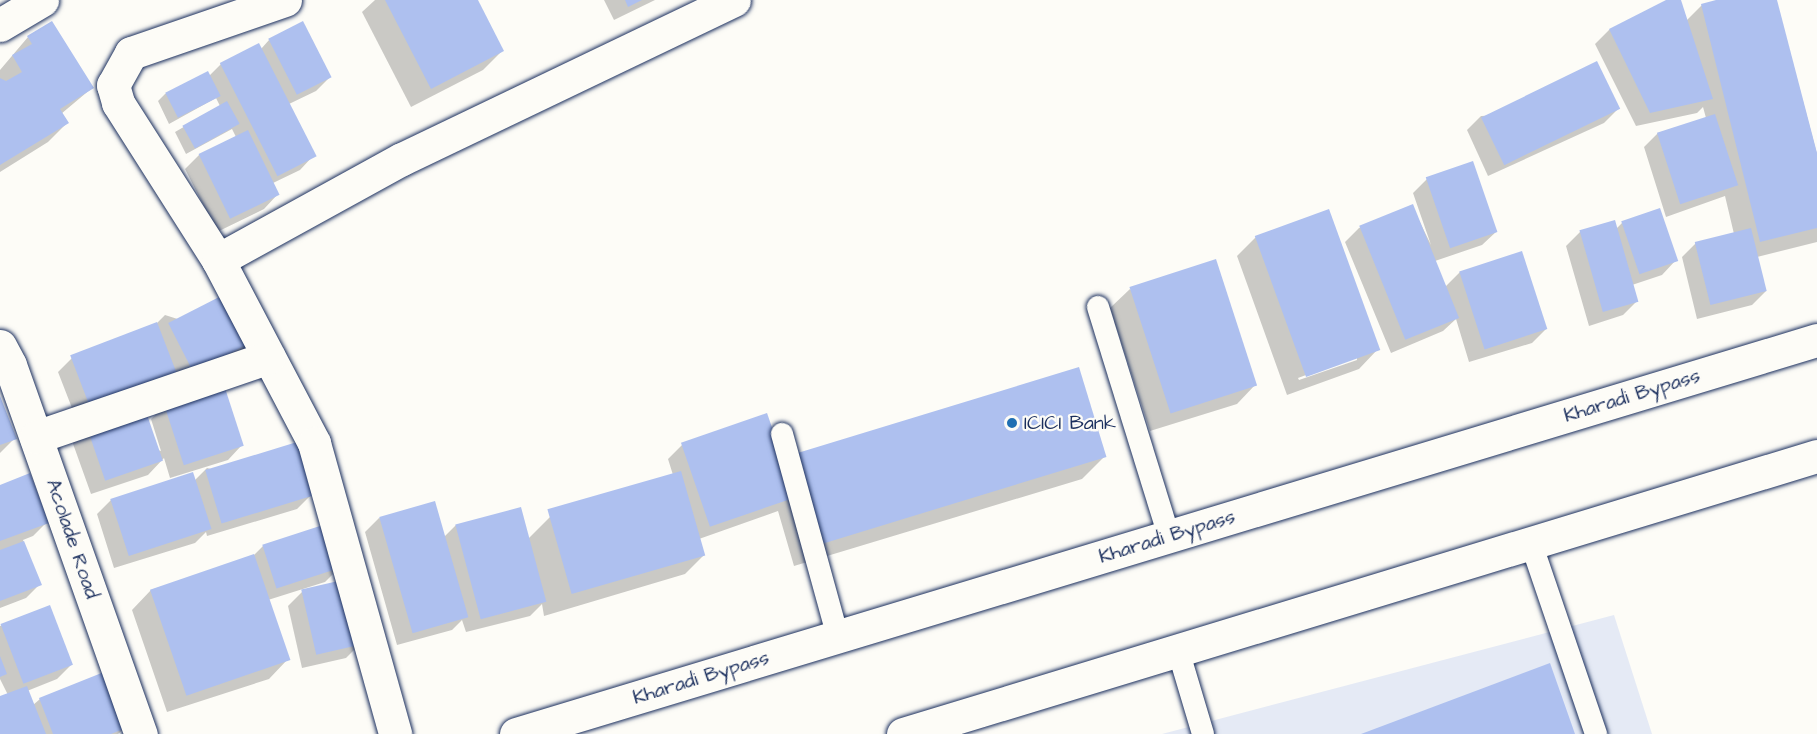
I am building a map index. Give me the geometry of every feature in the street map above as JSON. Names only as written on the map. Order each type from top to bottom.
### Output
[{"type":"main road","points":[[0,25],[42,0]]},
{"type":"main road","points":[[285,0],[131,53],[113,84],[118,103],[218,260],[314,443],[395,734]]},
{"type":"main road","points":[[218,260],[402,159],[734,0]]},
{"type":"main road","name":"Kharadi Bypass","points":[[516,734],[1817,340]]},
{"type":"main road","points":[[36,437],[269,357]]},
{"type":"main road","name":"Acolade Road","points":[[3,360],[36,437],[141,734]]},
{"type":"main road","points":[[903,734],[1817,456]]},
{"type":"lane","points":[[1098,307],[1169,536]]},
{"type":"lane","points":[[782,434],[838,637]]},
{"type":"lane","points":[[1531,543],[1596,734]]},
{"type":"lane","points":[[1178,650],[1203,734]]},
{"type":"shaded area","points":[[1614,615],[1652,734],[1162,734]]},
{"type":"building","points":[[385,0],[478,0],[504,51],[431,89]]},
{"type":"building","points":[[625,0],[642,0],[628,7]]},
{"type":"building","points":[[1666,0],[1681,0],[1713,99],[1650,113],[1609,29]]},
{"type":"building","points":[[1716,0],[1777,0],[1817,153],[1817,228],[1760,242],[1701,4]]},
{"type":"building","points":[[52,21],[94,88],[60,109],[69,123],[0,165],[0,78],[6,81],[22,72],[12,55],[32,44],[27,36]]},
{"type":"building","points":[[303,21],[332,77],[297,95],[268,39]]},
{"type":"building","points":[[259,43],[317,156],[277,176],[220,63]]},
{"type":"building","points":[[1597,61],[1620,109],[1504,165],[1481,118]]},
{"type":"building","points":[[208,71],[221,96],[178,118],[165,93]]},
{"type":"building","points":[[227,101],[240,124],[195,148],[182,126]]},
{"type":"building","points":[[1715,114],[1738,185],[1680,204],[1657,133]]},
{"type":"building","points":[[248,130],[280,195],[230,219],[199,154]]},
{"type":"building","points":[[1473,161],[1497,232],[1450,248],[1426,177]]},
{"type":"building","points":[[1413,204],[1459,318],[1405,340],[1359,226]]},
{"type":"building","points":[[1660,208],[1678,261],[1639,274],[1621,221]]},
{"type":"building","points":[[1329,209],[1380,350],[1306,377],[1255,236]]},
{"type":"building","points":[[1615,220],[1638,302],[1603,312],[1579,230]]},
{"type":"building","points":[[1751,228],[1767,291],[1710,305],[1695,242]]},
{"type":"building","points":[[1522,251],[1547,329],[1485,349],[1459,271]]},
{"type":"building","points":[[1216,259],[1257,385],[1171,414],[1129,287]]},
{"type":"building","points":[[227,293],[252,342],[193,372],[168,323]]},
{"type":"building","points":[[157,322],[177,373],[90,407],[70,355]]},
{"type":"building","points":[[1079,367],[1106,457],[818,545],[790,455]]},
{"type":"building","points":[[224,385],[244,446],[184,465],[164,404]]},
{"type":"building","points":[[0,396],[17,439],[0,445]]},
{"type":"building","points":[[144,406],[163,461],[105,481],[86,426]]},
{"type":"building","points":[[767,413],[796,497],[710,527],[681,443]]},
{"type":"building","points":[[297,442],[313,496],[222,524],[205,470]]},
{"type":"building","points":[[681,471],[705,556],[572,594],[547,509]]},
{"type":"building","points":[[193,472],[212,529],[129,556],[110,499]]},
{"type":"building","points":[[30,473],[49,523],[0,541],[0,485]]},
{"type":"building","points":[[435,501],[468,617],[413,633],[379,517]]},
{"type":"building","points":[[521,507],[546,602],[481,619],[455,525]]},
{"type":"building","points":[[326,524],[340,568],[276,588],[262,545]]},
{"type":"building","points":[[24,541],[42,585],[0,601],[0,550]]},
{"type":"building","points":[[254,554],[290,660],[186,696],[150,590]]},
{"type":"building","points":[[347,579],[362,644],[316,655],[301,590]]},
{"type":"building","points":[[50,605],[73,665],[23,684],[1,624]]},
{"type":"building","points":[[0,656],[7,674],[0,677]]},
{"type":"building","points":[[1550,663],[1575,734],[1361,734]]},
{"type":"building","points":[[104,672],[126,728],[111,734],[53,734],[39,698]]},
{"type":"building","points":[[27,686],[46,734],[0,734],[0,696]]},
{"type":"place","name":"ICICI Bank","points":[[1012,423]]}]
